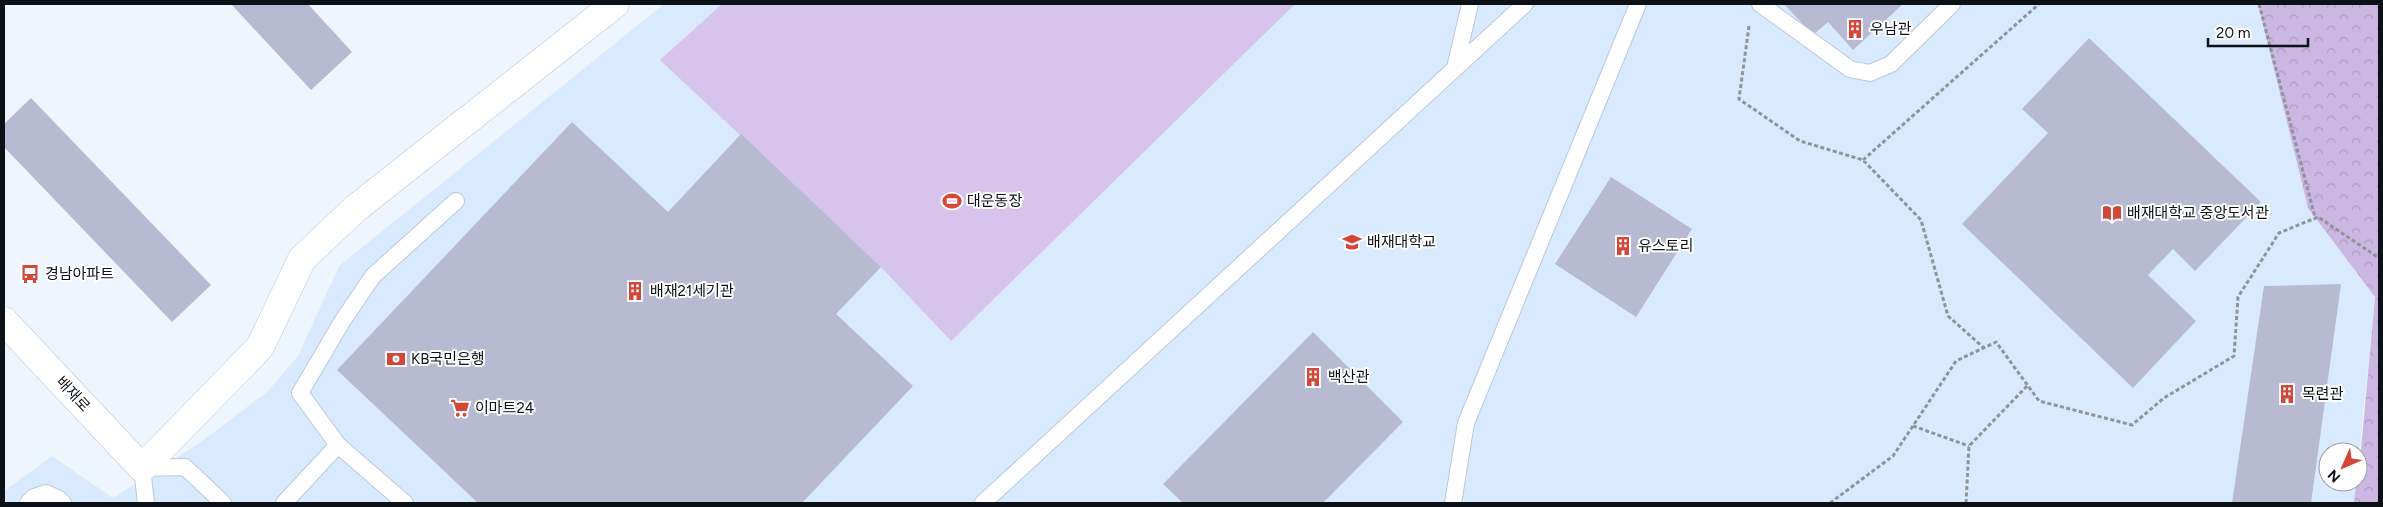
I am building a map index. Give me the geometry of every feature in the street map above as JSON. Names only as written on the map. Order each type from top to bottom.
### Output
[{"type":"street","points":[[142,468],[260,347],[302,258],[356,208],[616,4]]},
{"type":"street","name":"배재로","points":[[4,320],[142,468]]},
{"type":"lane","points":[[1455,68],[1470,4]]},
{"type":"lane","points":[[983,503],[1525,4]]},
{"type":"lane","points":[[1454,503],[1466,423],[1638,4]]},
{"type":"lane","points":[[1760,4],[1850,68],[1870,73],[1891,64],[1952,4]]},
{"type":"lane","points":[[405,503],[338,445],[300,393],[343,320],[373,276],[456,201]]},
{"type":"lane","points":[[284,503],[338,445]]},
{"type":"lane","points":[[146,503],[142,468],[186,467],[223,503]]},
{"type":"lane","points":[[28,503],[34,497],[46,493],[63,503]]},
{"type":"path","points":[[1863,160],[2039,4]]},
{"type":"path","points":[[2259,4],[2315,217]]},
{"type":"path","points":[[1749,23],[1739,99],[1800,141],[1863,160],[1921,220],[1948,316],[1984,348]]},
{"type":"path","points":[[1830,503],[1893,456],[1956,361],[1996,342],[2039,401],[2132,425],[2164,398],[2234,356],[2238,297],[2279,233],[2318,217],[2379,258]]},
{"type":"path","points":[[1966,503],[1969,446],[2028,386]]},
{"type":"path","points":[[1912,426],[1969,446]]},
{"type":"shaded area","name":"배재대학교","points":[[664,4],[2258,4],[2308,208],[2375,297],[2360,442],[2318,442],[2318,492],[2355,492],[2354,503],[4,503],[4,491],[52,456],[113,498],[201,442],[267,392],[298,356],[339,266]]},
{"type":"shaded area","name":"대운동장","points":[[722,4],[1295,4],[951,341],[881,267],[660,60]]},
{"type":"green space","points":[[2258,4],[2379,4],[2379,503],[2354,503],[2355,492],[2368,492],[2368,442],[2362,442],[2375,297],[2308,208]]},
{"type":"building","points":[[231,4],[308,4],[352,52],[311,90]]},
{"type":"building","name":"우남관","points":[[1784,4],[1903,4],[1853,50],[1828,22],[1813,35]]},
{"type":"building","name":"배재대학교 중앙도서관","points":[[2089,38],[2261,202],[2195,271],[2173,249],[2148,275],[2196,321],[2133,388],[1962,224],[2048,133],[2022,109]]},
{"type":"building","points":[[31,98],[211,285],[172,322],[4,147],[4,124]]},
{"type":"building","name":"배재21세기관","points":[[572,122],[668,212],[741,134],[881,267],[836,314],[913,386],[802,503],[478,503],[337,370]]},
{"type":"building","name":"유스토리","points":[[1611,177],[1692,229],[1636,317],[1555,264]]},
{"type":"building","name":"목련관","points":[[2341,284],[2311,503],[2232,503],[2264,286]]},
{"type":"building","name":"백산관","points":[[1313,332],[1403,422],[1323,503],[1183,503],[1163,484]]},
{"type":"place","name":"우남관","points":[[1855,29]]},
{"type":"place","name":"대운동장","points":[[952,201]]},
{"type":"place","name":"배재대학교 중앙도서관","points":[[2112,213]]},
{"type":"place","name":"배재대학교","points":[[1352,242]]},
{"type":"place","name":"유스토리","points":[[1623,246]]},
{"type":"place","name":"경남아파트","points":[[30,274]]},
{"type":"place","name":"배재21세기관","points":[[635,291]]},
{"type":"place","name":"KB국민은행","points":[[396,359]]},
{"type":"place","name":"백산관","points":[[1313,377]]},
{"type":"place","name":"목련관","points":[[2287,394]]},
{"type":"place","name":"이마트24","points":[[460,408]]}]
